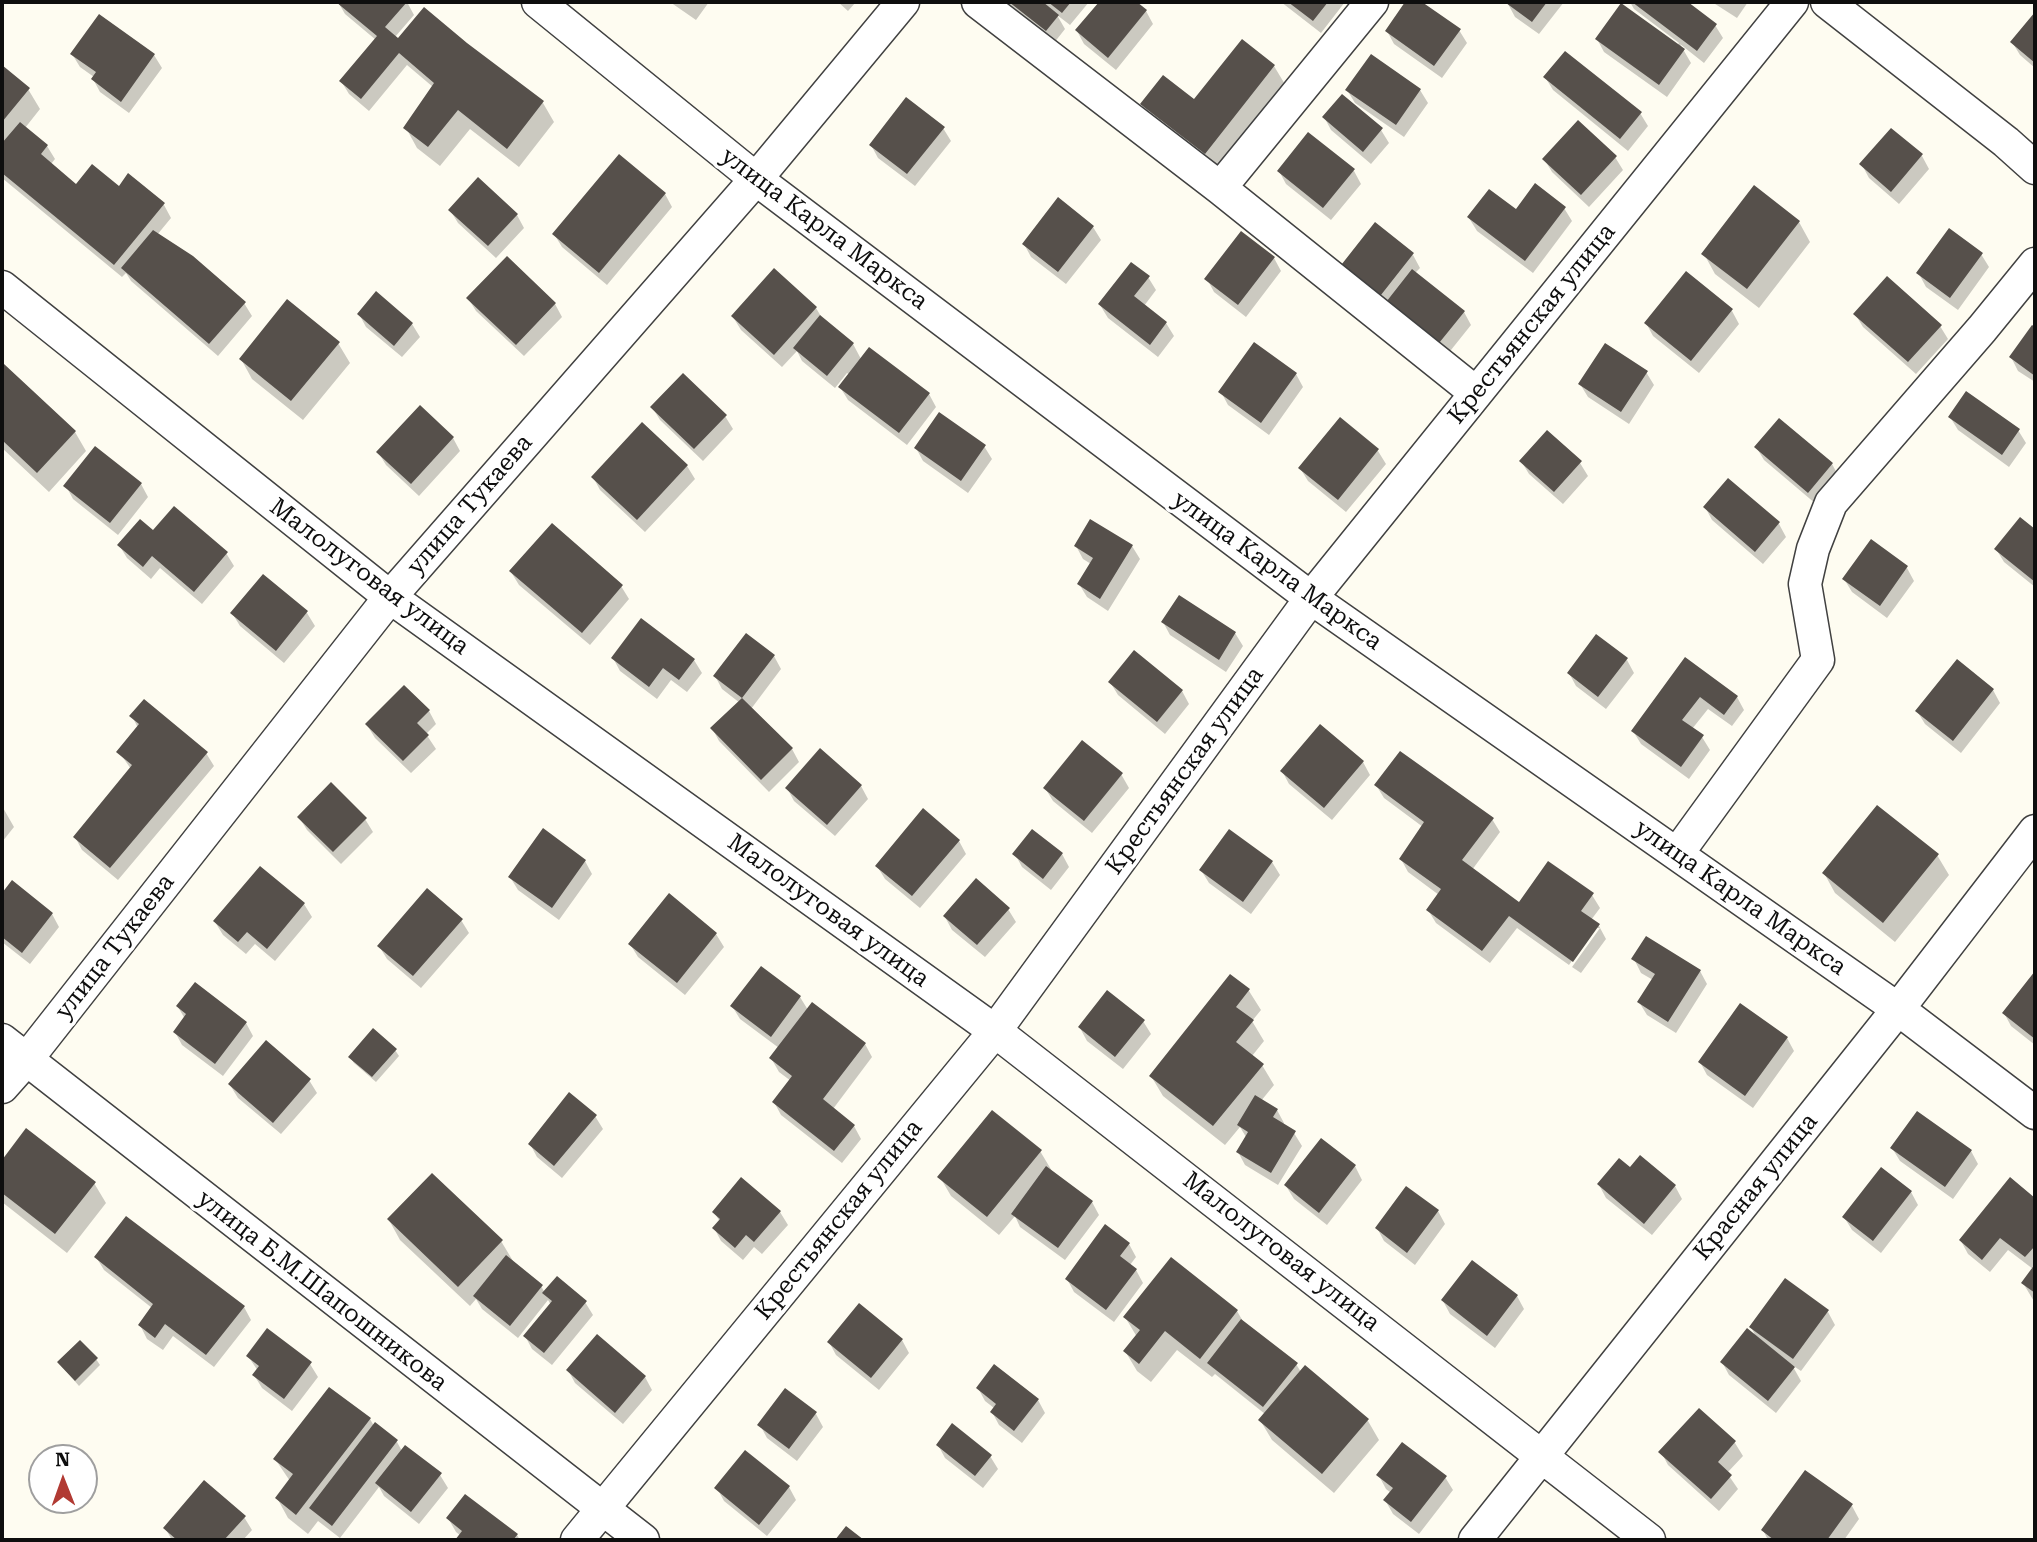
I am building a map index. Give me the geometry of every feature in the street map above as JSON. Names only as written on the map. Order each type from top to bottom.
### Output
[{"type":"street","name":"улица Карла Маркса","points":[[538,2],[756,179],[1311,598],[1898,1009],[2035,1113]]},
{"type":"street","name":"улица Тукаева","points":[[2,1087],[390,597],[756,179],[903,2]]},
{"type":"street","points":[[978,2],[1220,188],[1476,393]]},
{"type":"street","points":[[1220,188],[1372,2]]},
{"type":"street","name":"Крестьянская улица","points":[[577,1540],[995,1031],[1311,598],[1792,2]]},
{"type":"street","points":[[1827,2],[2006,142],[2035,168]]},
{"type":"street","points":[[1677,854],[1818,660],[1805,584],[1813,549],[1831,503],[2035,264]]},
{"type":"street","name":"Малолуговая улица","points":[[2,287],[390,597],[995,1031],[1650,1540]]},
{"type":"street","name":"Красная улица","points":[[1475,1540],[1898,1009],[2035,831]]},
{"type":"street","name":"улица Б.М.Шапошникова","points":[[2,1040],[601,1510],[643,1540]]},
{"type":"building","points":[[336,2],[407,2],[385,27],[398,38],[424,7],[544,101],[507,149],[458,110],[428,147],[403,128],[434,83],[399,53],[361,99],[339,81],[377,36]]},
{"type":"building","points":[[1009,2],[1043,2],[1059,15],[1046,31]]},
{"type":"building","points":[[1048,2],[1071,2],[1062,13]]},
{"type":"building","points":[[1099,2],[1137,2],[1147,10],[1108,58],[1075,30]]},
{"type":"building","points":[[1288,2],[1328,2],[1313,21]]},
{"type":"building","points":[[1405,2],[1422,2],[1461,29],[1434,66],[1385,31]]},
{"type":"building","points":[[1507,2],[1547,2],[1532,22]]},
{"type":"building","points":[[1632,2],[1688,2],[1717,24],[1697,51]]},
{"type":"building","points":[[1621,3],[1685,49],[1659,85],[1595,39]]},
{"type":"building","points":[[2035,12],[2035,63],[2010,42]]},
{"type":"building","points":[[99,14],[155,54],[121,102],[91,79],[96,72],[70,54]]},
{"type":"building","points":[[1242,39],[1275,65],[1205,154],[1140,104],[1163,75],[1194,99]]},
{"type":"building","points":[[1565,51],[1642,112],[1620,139],[1543,77]]},
{"type":"building","points":[[1371,54],[1421,89],[1396,125],[1345,90]]},
{"type":"building","points":[[2,65],[30,88],[2,122]]},
{"type":"building","points":[[1342,94],[1383,128],[1363,152],[1322,117]]},
{"type":"building","points":[[906,97],[945,127],[907,174],[869,145]]},
{"type":"building","points":[[1578,120],[1617,156],[1581,195],[1542,159]]},
{"type":"building","points":[[20,122],[48,145],[41,154],[76,184],[92,164],[119,186],[128,173],[165,203],[114,265],[2,173],[2,143]]},
{"type":"building","points":[[1891,128],[1923,154],[1891,192],[1859,164]]},
{"type":"building","points":[[1308,132],[1355,169],[1323,208],[1277,171]]},
{"type":"building","points":[[619,154],[666,193],[599,273],[552,234]]},
{"type":"building","points":[[478,177],[518,214],[488,246],[448,210]]},
{"type":"building","points":[[1535,183],[1566,207],[1525,261],[1467,217],[1489,189],[1516,209]]},
{"type":"building","points":[[1754,185],[1800,221],[1747,289],[1701,254]]},
{"type":"building","points":[[1058,197],[1094,226],[1058,272],[1022,244]]},
{"type":"building","points":[[1375,222],[1414,253],[1377,300],[1338,269]]},
{"type":"building","points":[[1949,228],[1983,253],[1950,298],[1916,273]]},
{"type":"building","points":[[153,230],[193,256],[246,302],[209,344],[121,268]]},
{"type":"building","points":[[1241,231],[1275,257],[1238,305],[1204,279]]},
{"type":"building","points":[[507,256],[556,303],[516,345],[466,298]]},
{"type":"building","points":[[1131,262],[1150,276],[1134,296],[1167,322],[1150,345],[1098,304]]},
{"type":"building","points":[[774,268],[817,307],[774,355],[731,316]]},
{"type":"building","points":[[1412,269],[1465,311],[1435,348],[1383,306]]},
{"type":"building","points":[[1686,271],[1733,309],[1691,361],[1644,323]]},
{"type":"building","points":[[1887,276],[1942,325],[1908,362],[1853,314]]},
{"type":"building","points":[[376,291],[413,323],[394,346],[357,314]]},
{"type":"building","points":[[287,299],[340,342],[291,401],[239,359]]},
{"type":"building","points":[[820,315],[854,343],[827,376],[793,348]]},
{"type":"building","points":[[2032,325],[2035,327],[2035,376],[2009,357]]},
{"type":"building","points":[[1254,342],[1297,373],[1261,423],[1218,392]]},
{"type":"building","points":[[1605,343],[1648,371],[1621,412],[1578,384]]},
{"type":"building","points":[[869,347],[930,393],[899,433],[838,387]]},
{"type":"building","points":[[4,364],[76,431],[37,473],[2,440]]},
{"type":"building","points":[[683,373],[727,415],[694,449],[650,407]]},
{"type":"building","points":[[1966,391],[2020,429],[2002,455],[1948,417]]},
{"type":"building","points":[[420,405],[454,437],[411,484],[376,452]]},
{"type":"building","points":[[939,412],[986,445],[961,481],[914,448]]},
{"type":"building","points":[[1340,417],[1379,449],[1338,500],[1298,468]]},
{"type":"building","points":[[1779,418],[1833,463],[1808,493],[1754,447]]},
{"type":"building","points":[[642,422],[688,465],[637,520],[591,477]]},
{"type":"building","points":[[1547,430],[1582,461],[1554,492],[1519,461]]},
{"type":"building","points":[[95,446],[142,483],[110,523],[63,486]]},
{"type":"building","points":[[1728,478],[1780,522],[1755,552],[1703,507]]},
{"type":"building","points":[[174,506],[228,552],[194,592],[152,556],[143,567],[117,545],[140,519],[153,530]]},
{"type":"building","points":[[2020,517],[2035,529],[2035,582],[1994,549]]},
{"type":"building","points":[[1090,519],[1133,545],[1100,599],[1077,584],[1093,558],[1074,546]]},
{"type":"building","points":[[552,523],[623,585],[582,633],[509,571]]},
{"type":"building","points":[[1871,539],[1908,566],[1880,606],[1842,579]]},
{"type":"building","points":[[263,574],[308,611],[276,651],[230,613]]},
{"type":"building","points":[[1179,595],[1236,632],[1219,660],[1161,622]]},
{"type":"building","points":[[641,618],[695,659],[679,680],[663,668],[649,687],[611,658]]},
{"type":"building","points":[[746,633],[775,655],[742,698],[713,676]]},
{"type":"building","points":[[1596,634],[1628,658],[1598,697],[1567,673]]},
{"type":"building","points":[[1134,650],[1183,690],[1157,722],[1108,682]]},
{"type":"building","points":[[1685,657],[1738,696],[1724,715],[1700,697],[1682,720],[1704,735],[1681,767],[1631,731]]},
{"type":"building","points":[[1957,659],[1994,689],[1953,741],[1915,711]]},
{"type":"building","points":[[404,685],[430,710],[417,723],[429,735],[403,761],[365,724]]},
{"type":"building","points":[[742,698],[793,748],[761,780],[710,728]]},
{"type":"building","points":[[144,699],[208,752],[110,868],[73,837],[132,765],[116,752],[139,724],[129,716]]},
{"type":"building","points":[[1320,724],[1364,761],[1324,808],[1280,771]]},
{"type":"building","points":[[1082,740],[1123,773],[1084,821],[1043,788]]},
{"type":"building","points":[[820,748],[862,785],[827,825],[785,788]]},
{"type":"building","points":[[1400,751],[1494,818],[1462,860],[1519,902],[1548,861],[1594,893],[1581,911],[1600,924],[1573,962],[1509,916],[1482,951],[1426,910],[1441,889],[1399,859],[1424,822],[1374,785]]},
{"type":"building","points":[[331,782],[367,818],[333,852],[297,817]]},
{"type":"building","points":[[1877,805],[1939,854],[1883,923],[1822,873]]},
{"type":"building","points":[[923,808],[960,840],[912,896],[875,866]]},
{"type":"building","points":[[543,828],[586,860],[552,908],[508,877]]},
{"type":"building","points":[[1032,829],[1063,853],[1043,879],[1012,854]]},
{"type":"building","points":[[1229,829],[1273,861],[1243,902],[1199,870]]},
{"type":"building","points":[[260,866],[305,903],[267,949],[247,932],[238,942],[213,921]]},
{"type":"building","points":[[976,878],[1010,908],[977,945],[943,916]]},
{"type":"building","points":[[12,880],[53,913],[22,953],[2,937],[2,893]]},
{"type":"building","points":[[427,888],[463,919],[413,976],[377,946]]},
{"type":"building","points":[[669,893],[717,933],[677,983],[628,944]]},
{"type":"building","points":[[1646,936],[1701,970],[1668,1022],[1637,1002],[1655,974],[1631,959]]},
{"type":"building","points":[[761,966],[801,996],[771,1037],[730,1006]]},
{"type":"building","points":[[2035,971],[2035,1039],[2002,1013]]},
{"type":"building","points":[[1230,974],[1250,989],[1236,1007],[1254,1020],[1236,1042],[1264,1064],[1213,1126],[1149,1076]]},
{"type":"building","points":[[195,982],[247,1022],[215,1064],[173,1032],[186,1014],[176,1006]]},
{"type":"building","points":[[1107,990],[1145,1020],[1115,1057],[1078,1027]]},
{"type":"building","points":[[812,1002],[866,1043],[823,1099],[855,1125],[834,1151],[772,1102],[792,1076],[769,1058]]},
{"type":"building","points":[[1740,1003],[1788,1037],[1745,1096],[1698,1062]]},
{"type":"building","points":[[373,1028],[397,1049],[372,1077],[348,1057]]},
{"type":"building","points":[[266,1040],[311,1079],[273,1123],[228,1084]]},
{"type":"building","points":[[569,1092],[597,1115],[554,1166],[528,1144]]},
{"type":"building","points":[[1255,1095],[1278,1109],[1273,1117],[1296,1131],[1271,1173],[1236,1152],[1248,1132],[1237,1125]]},
{"type":"building","points":[[992,1110],[1042,1150],[987,1217],[937,1177]]},
{"type":"building","points":[[1917,1111],[1972,1150],[1945,1187],[1890,1148]]},
{"type":"building","points":[[26,1128],[96,1182],[55,1234],[2,1193],[2,1160]]},
{"type":"building","points":[[1321,1138],[1356,1165],[1319,1213],[1284,1185]]},
{"type":"building","points":[[1640,1155],[1676,1185],[1644,1224],[1597,1184],[1619,1158],[1630,1167]]},
{"type":"building","points":[[1046,1166],[1093,1201],[1058,1248],[1011,1214]]},
{"type":"building","points":[[1881,1167],[1912,1191],[1873,1241],[1842,1217]]},
{"type":"building","points":[[432,1173],[503,1240],[458,1287],[387,1219]]},
{"type":"building","points":[[741,1177],[781,1211],[754,1242],[746,1235],[735,1248],[712,1228],[720,1219],[712,1212]]},
{"type":"building","points":[[2010,1177],[2035,1198],[2035,1246],[2025,1257],[2000,1238],[1982,1260],[1959,1240]]},
{"type":"building","points":[[1406,1186],[1439,1210],[1407,1253],[1375,1228]]},
{"type":"building","points":[[126,1216],[245,1306],[206,1355],[165,1324],[155,1338],[138,1325],[153,1304],[94,1257]]},
{"type":"building","points":[[1105,1224],[1130,1243],[1120,1256],[1137,1269],[1106,1310],[1065,1279]]},
{"type":"building","points":[[506,1255],[543,1285],[510,1326],[473,1296]]},
{"type":"building","points":[[1171,1257],[1238,1310],[1200,1359],[1165,1331],[1139,1364],[1123,1351],[1140,1330],[1123,1317]]},
{"type":"building","points":[[1472,1260],[1518,1295],[1487,1336],[1441,1300]]},
{"type":"building","points":[[2035,1264],[2035,1293],[2021,1283]]},
{"type":"building","points":[[557,1276],[587,1301],[544,1353],[523,1336],[552,1301],[542,1293]]},
{"type":"building","points":[[1785,1278],[1829,1310],[1793,1359],[1749,1327]]},
{"type":"building","points":[[859,1303],[903,1339],[871,1378],[827,1342]]},
{"type":"building","points":[[1241,1319],[1298,1363],[1263,1407],[1207,1363]]},
{"type":"building","points":[[267,1328],[312,1362],[284,1399],[252,1375],[259,1366],[246,1356]]},
{"type":"building","points":[[1747,1328],[1795,1367],[1768,1401],[1720,1362]]},
{"type":"building","points":[[597,1334],[646,1376],[615,1413],[566,1370]]},
{"type":"building","points":[[80,1340],[98,1358],[75,1381],[57,1362]]},
{"type":"building","points":[[994,1364],[1039,1399],[1014,1431],[990,1412],[996,1404],[976,1388]]},
{"type":"building","points":[[1305,1365],[1369,1419],[1322,1474],[1258,1420]]},
{"type":"building","points":[[329,1387],[371,1418],[296,1515],[275,1498],[293,1474],[273,1459]]},
{"type":"building","points":[[785,1388],[817,1412],[789,1449],[757,1425]]},
{"type":"building","points":[[1699,1408],[1736,1441],[1718,1462],[1732,1475],[1711,1499],[1658,1452]]},
{"type":"building","points":[[375,1422],[398,1440],[332,1526],[309,1508]]},
{"type":"building","points":[[952,1423],[992,1455],[975,1476],[936,1445]]},
{"type":"building","points":[[1402,1442],[1447,1476],[1411,1522],[1383,1500],[1393,1488],[1376,1475]]},
{"type":"building","points":[[405,1445],[442,1473],[411,1512],[375,1483]]},
{"type":"building","points":[[745,1450],[790,1486],[759,1525],[714,1488]]},
{"type":"building","points":[[1805,1470],[1853,1504],[1827,1540],[1774,1540],[1761,1530]]},
{"type":"building","points":[[204,1480],[246,1516],[224,1540],[177,1540],[163,1528]]},
{"type":"building","points":[[465,1494],[518,1534],[513,1540],[455,1540],[462,1531],[446,1518]]},
{"type":"building","points":[[846,1526],[864,1540],[835,1540]]}]
